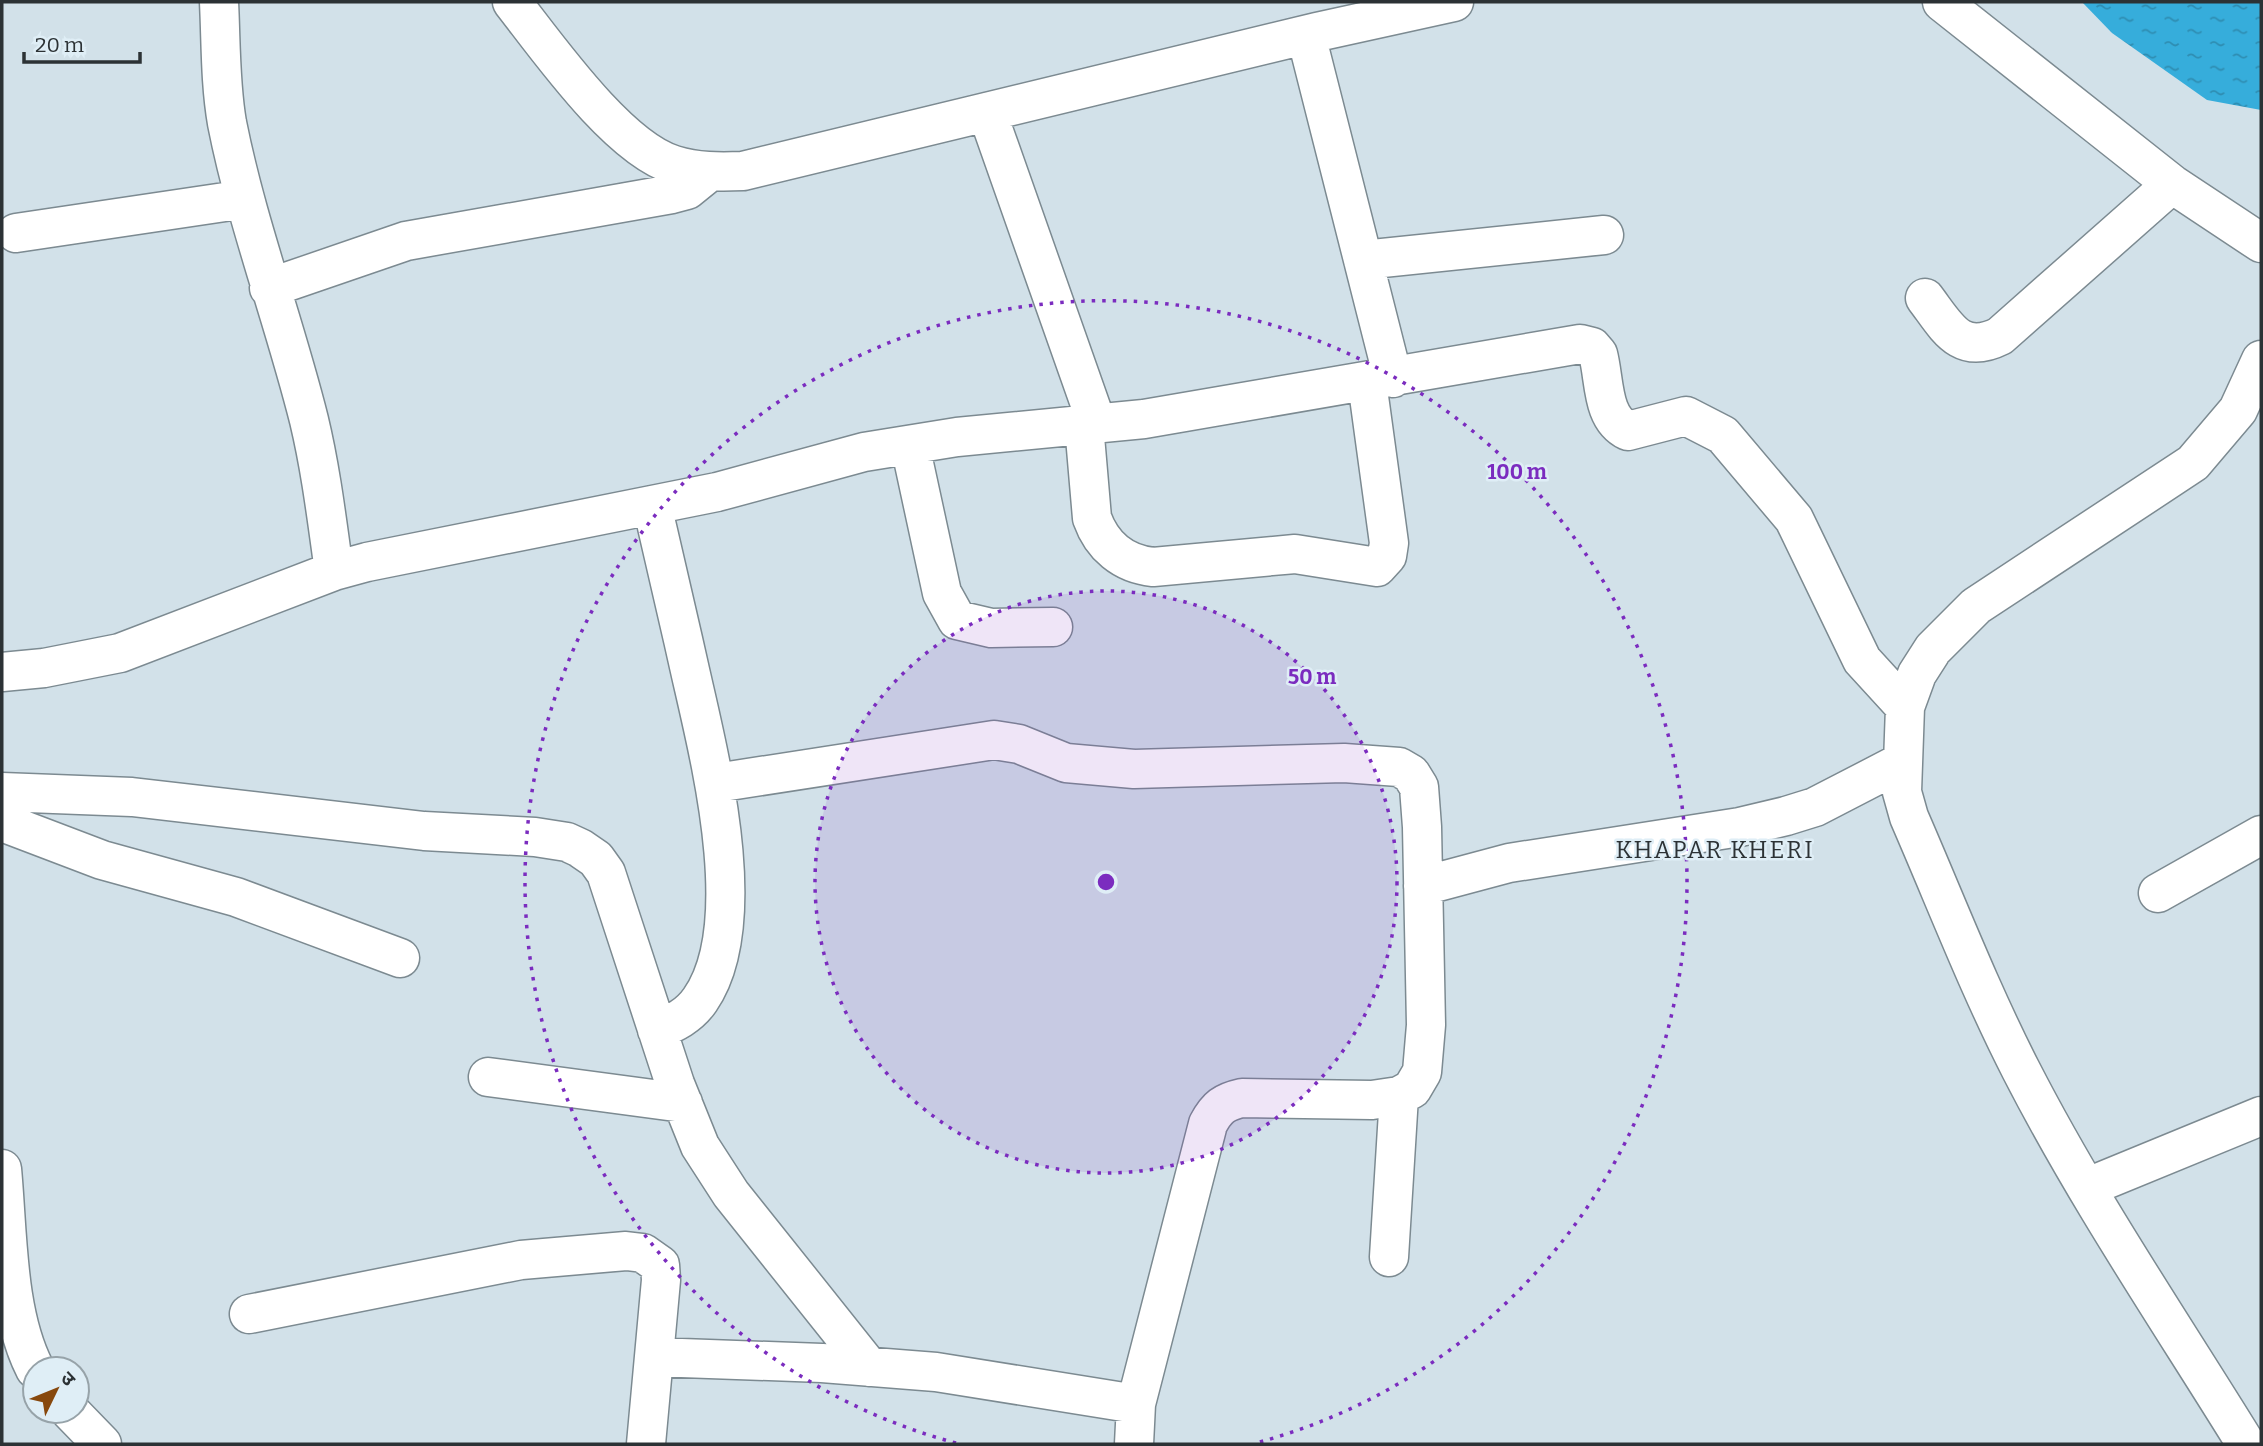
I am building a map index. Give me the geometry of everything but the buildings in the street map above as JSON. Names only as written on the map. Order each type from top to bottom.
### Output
[{"type":"street","points":[[219,2],[223,97],[245,199],[311,430],[334,571]]},
{"type":"street","points":[[512,2],[551,52],[642,150],[672,165],[708,173],[743,171],[1306,34],[1454,2]]},
{"type":"street","points":[[1942,2],[2172,184],[2261,243]]},
{"type":"street","points":[[986,112],[1090,424],[1092,518],[1097,532],[1108,547],[1137,565],[1153,567],[1295,554],[1377,567],[1387,556],[1389,543],[1380,380],[1363,260],[1306,34]]},
{"type":"street","points":[[269,288],[406,241],[672,194],[687,190],[708,173]]},
{"type":"street","points":[[1925,298],[1950,331],[1965,342],[1984,344],[2000,336],[2172,184]]},
{"type":"street","points":[[16,233],[245,199]]},
{"type":"street","points":[[1363,260],[1604,235]]},
{"type":"street","points":[[2,672],[44,668],[120,653],[334,571],[717,492],[864,452],[910,444],[1158,417],[1580,344],[1592,347],[1598,354],[1609,414],[1616,425],[1628,431],[1686,416],[1723,435],[1794,519],[1862,660],[1905,707]]},
{"type":"street","points":[[2246,1444],[2088,1187],[2023,1074],[1994,1016],[1909,817],[1902,792],[1902,762],[1905,707],[1917,674],[1933,649],[1976,606],[2193,463],[2238,410],[2261,360]]},
{"type":"street","points":[[910,444],[942,593],[957,620],[991,628],[1053,627]]},
{"type":"street","points":[[652,505],[716,783],[723,843],[719,953],[701,999],[680,1020],[657,1030]]},
{"type":"street","points":[[716,783],[994,740],[1019,744],[1066,763],[1134,769],[1344,763],[1399,767],[1410,774],[1419,788],[1426,1025],[1422,1072],[1412,1089],[1399,1096],[1372,1100],[1242,1098],[1225,1102],[1214,1112],[1208,1124],[1136,1404],[1134,1444]]},
{"type":"street","points":[[1423,886],[1509,863],[1740,827],[1786,816],[1815,807],[1902,762]]},
{"type":"street","points":[[2,792],[132,797],[424,831],[567,842],[596,859],[606,873],[657,1030],[700,1146],[731,1194],[869,1367]]},
{"type":"street","points":[[2,822],[102,860],[236,897],[400,958]]},
{"type":"street","points":[[2158,893],[2261,835]]},
{"type":"street","points":[[488,1077],[683,1103]]},
{"type":"street","points":[[1389,1258],[1399,1096]]},
{"type":"street","points":[[2088,1187],[2261,1116]]},
{"type":"street","points":[[2,1169],[17,1315],[28,1355]]},
{"type":"street","points":[[249,1314],[521,1260],[626,1251],[643,1253],[660,1265],[646,1444]]},
{"type":"street","points":[[654,1357],[869,1367],[936,1373],[1136,1404]]},
{"type":"street","points":[[84,1425],[102,1444]]},
{"type":"water","points":[[2082,2],[2261,2],[2261,110],[2207,100],[2112,33]]},
{"type":"district","name":"KHAPAR KHERI","points":[[1715,850]]}]
